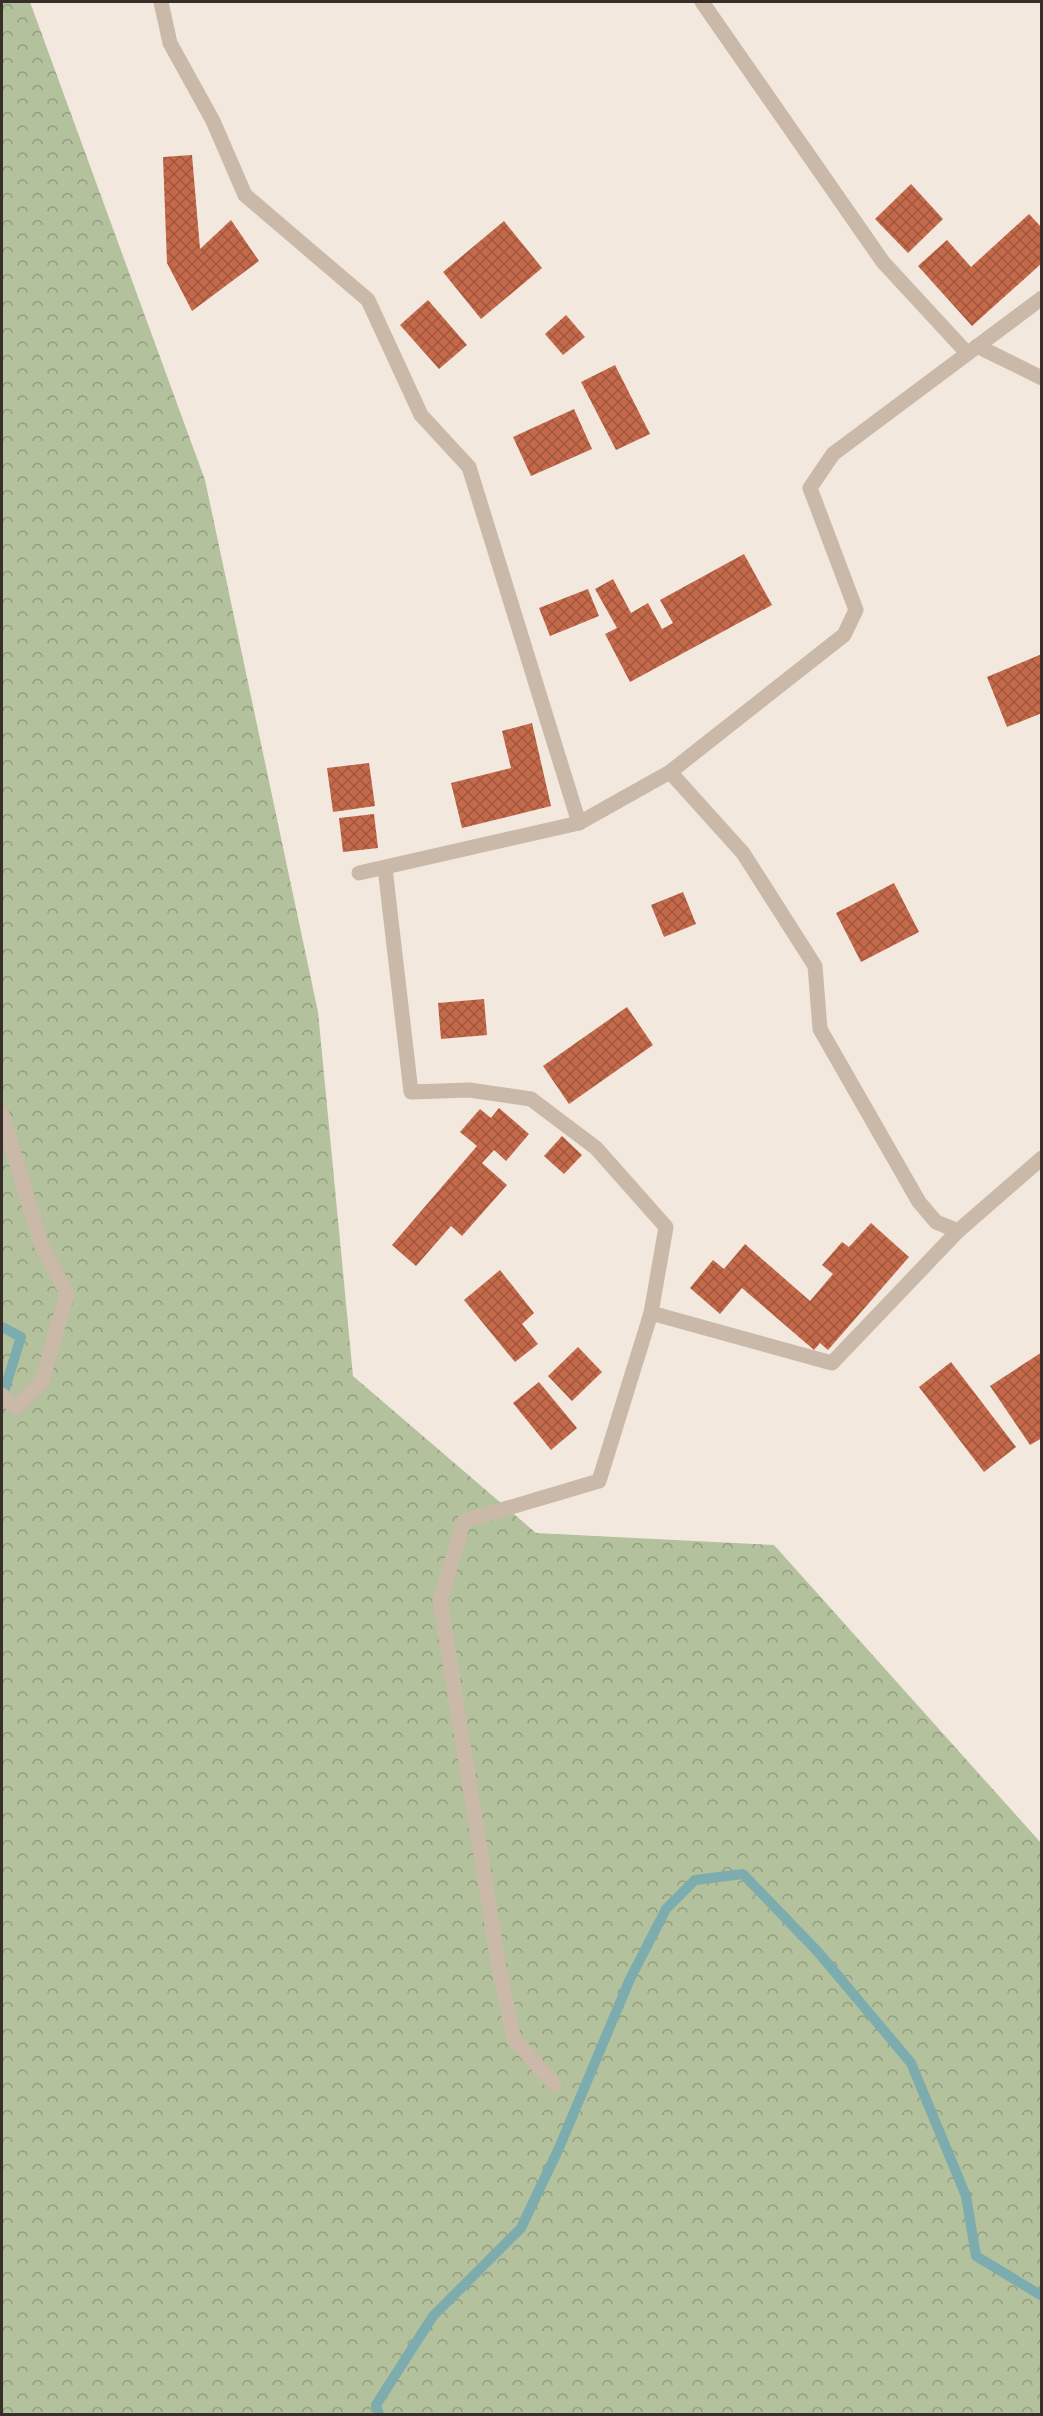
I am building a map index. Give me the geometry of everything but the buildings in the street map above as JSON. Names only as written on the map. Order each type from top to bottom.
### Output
[{"type":"street","points":[[161,2],[170,43],[213,121],[244,195],[368,300],[421,415],[469,467],[579,824]]},
{"type":"street","points":[[702,2],[883,262],[972,350],[1041,378]]},
{"type":"street","points":[[359,873],[579,824],[670,772],[844,635],[856,610],[810,488],[833,454],[1041,298]]},
{"type":"street","points":[[670,772],[743,853],[815,966],[820,1029],[919,1202],[936,1222],[958,1231]]},
{"type":"street","points":[[385,868],[411,1092],[469,1090],[531,1099],[596,1148],[666,1227],[651,1313],[599,1481],[464,1521],[440,1600],[499,1968],[514,2039],[554,2084]]},
{"type":"street","points":[[2,1114],[41,1244],[67,1294],[42,1381],[16,1408],[2,1395]]},
{"type":"street","points":[[651,1313],[832,1363],[958,1231],[1041,1158]]},
{"type":"green space","points":[[2,2],[30,2],[205,480],[318,1012],[353,1376],[536,1533],[774,1545],[1041,1843],[1042,2414],[2,2414]]},
{"type":"waterway","points":[[2,1327],[21,1337],[2,1398]]},
{"type":"waterway","points":[[379,2414],[376,2405],[433,2316],[521,2228],[559,2148],[630,1979],[666,1909],[695,1880],[743,1874],[818,1952],[911,2063],[966,2196],[976,2256],[1042,2296]]}]
